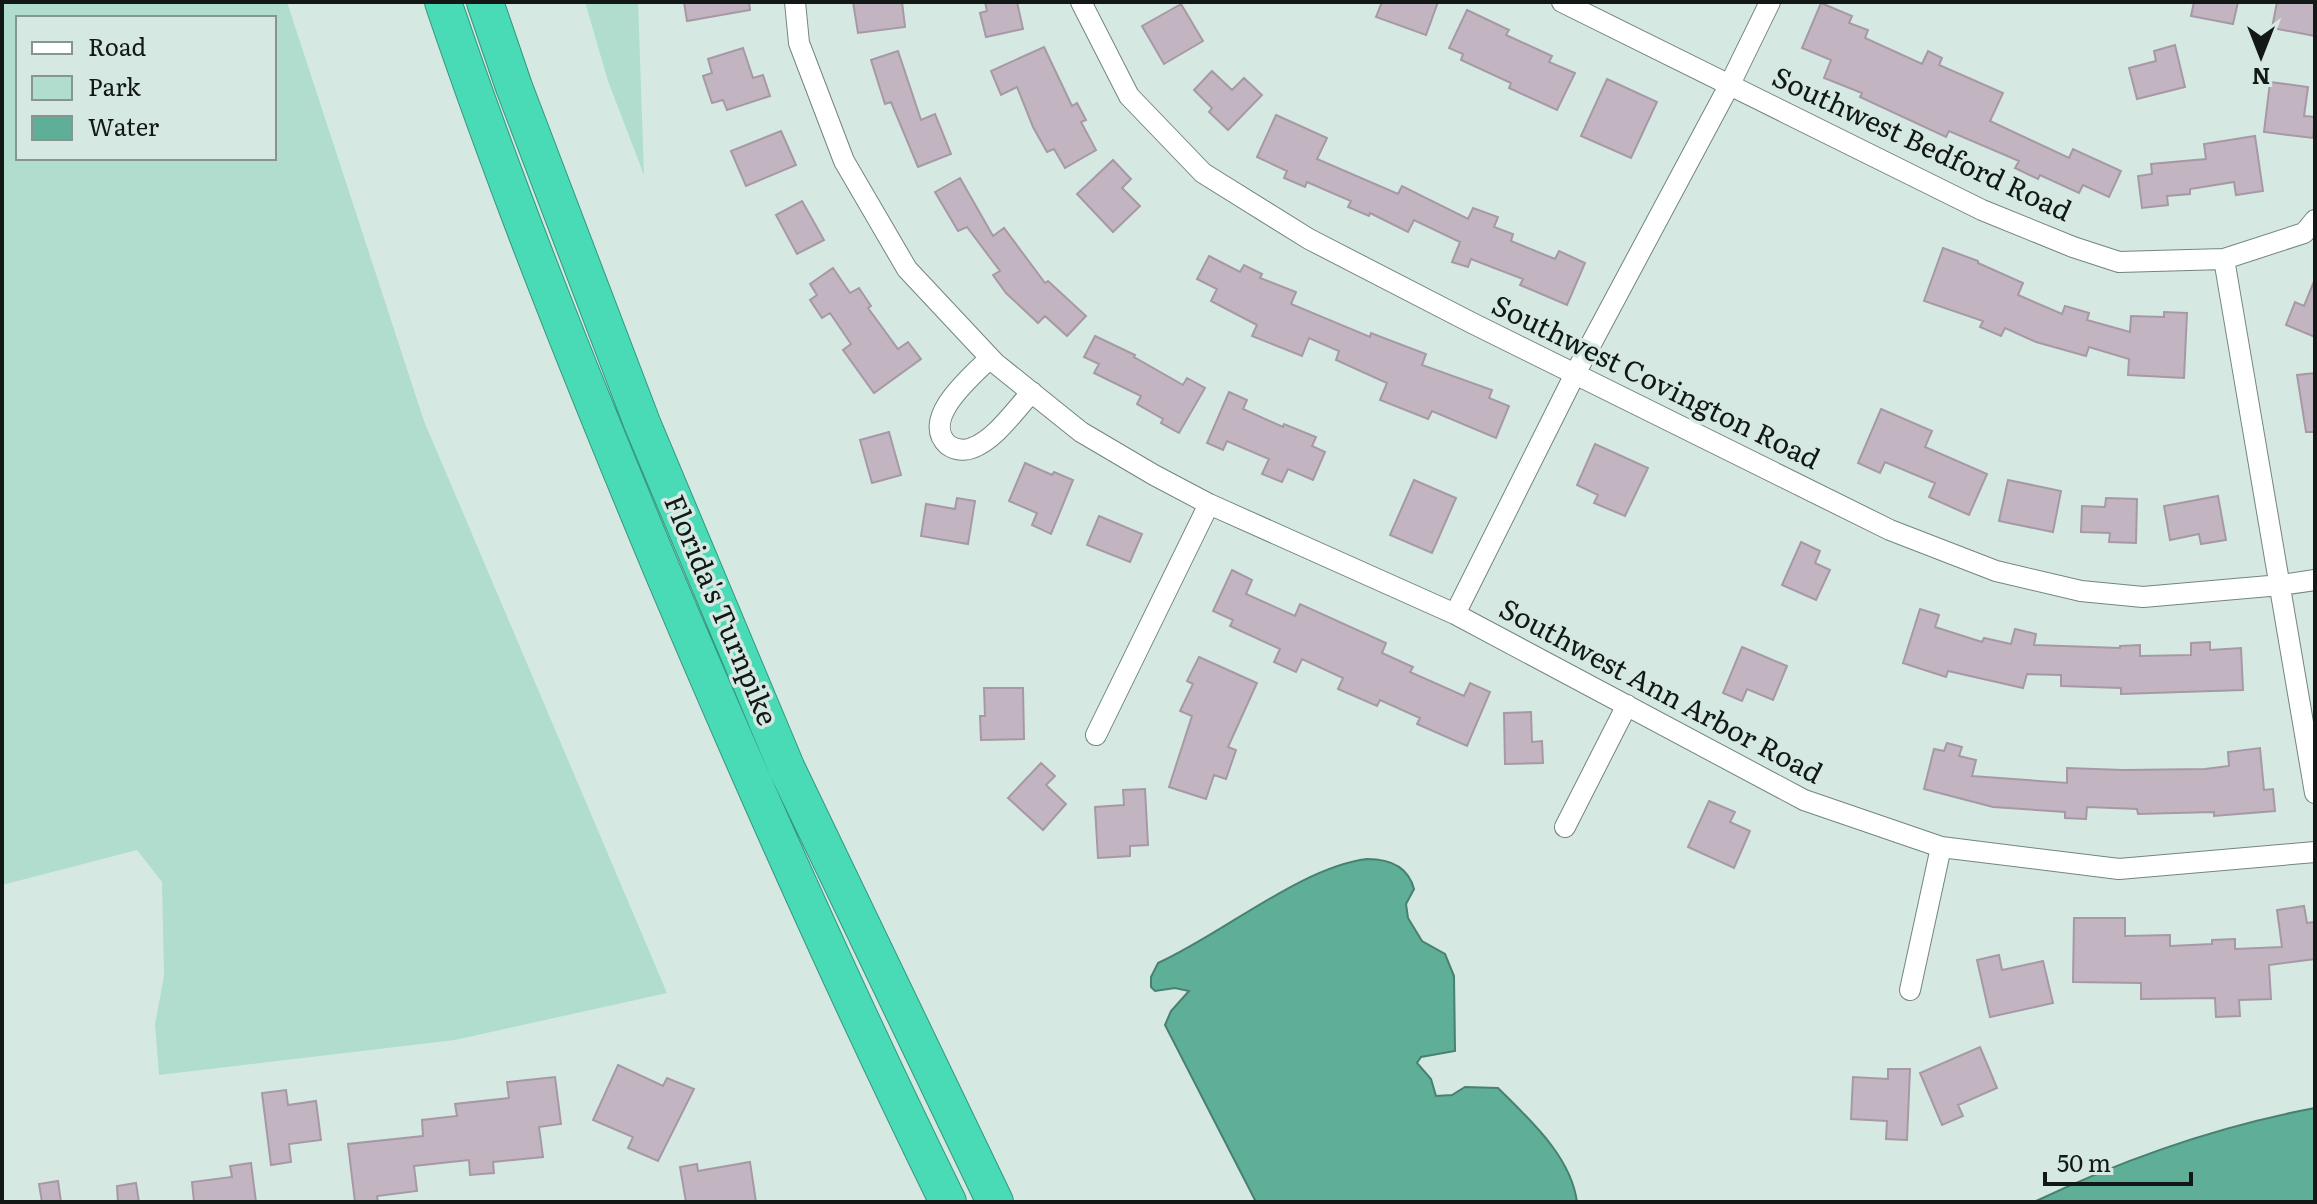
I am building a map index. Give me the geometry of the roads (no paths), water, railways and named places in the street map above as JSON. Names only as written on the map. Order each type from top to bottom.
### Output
[{"type":"highway","name":"Florida's Turnpike","points":[[443,2],[477,102],[610,445],[735,743],[948,1202]]},
{"type":"highway","name":"Florida's Turnpike","points":[[485,2],[519,101],[642,423],[787,769],[995,1202]]},
{"type":"street","name":"Southwest Ann Arbor Road","points":[[795,2],[799,43],[844,161],[907,269],[990,358],[1081,432],[1209,504],[1455,614],[1804,800],[1941,847],[2119,869],[2315,852]]},
{"type":"street","name":"Southwest Covington Road","points":[[1081,2],[1129,96],[1203,173],[1309,239],[1890,530],[1996,571],[2081,591],[2143,597],[2315,580]]},
{"type":"street","name":"Southwest Bedford Road","points":[[1562,2],[1982,210],[2119,262],[2224,259],[2304,233],[2315,220]]},
{"type":"street","points":[[1455,614],[1576,372],[1730,84],[1770,2]]},
{"type":"street","points":[[2224,259],[2315,793]]},
{"type":"street","points":[[990,358],[968,380],[941,416],[940,430],[947,444],[959,450],[970,450],[981,444],[1032,392]]},
{"type":"street","points":[[1096,735],[1209,504]]},
{"type":"street","points":[[1565,827],[1627,705]]},
{"type":"street","points":[[1910,990],[1941,847]]},
{"type":"water","points":[[1367,859],[1390,862],[1407,875],[1414,889],[1406,904],[1408,918],[1422,941],[1445,954],[1454,976],[1455,1051],[1421,1057],[1417,1063],[1431,1079],[1436,1096],[1452,1095],[1465,1087],[1498,1088],[1558,1154],[1573,1185],[1577,1202],[1256,1202],[1165,1025],[1171,1011],[1189,991],[1175,988],[1155,991],[1151,987],[1151,977],[1158,963],[1288,888],[1342,865]]},
{"type":"water","points":[[2315,1108],[2315,1202],[2034,1202],[2172,1146],[2243,1124]]}]
